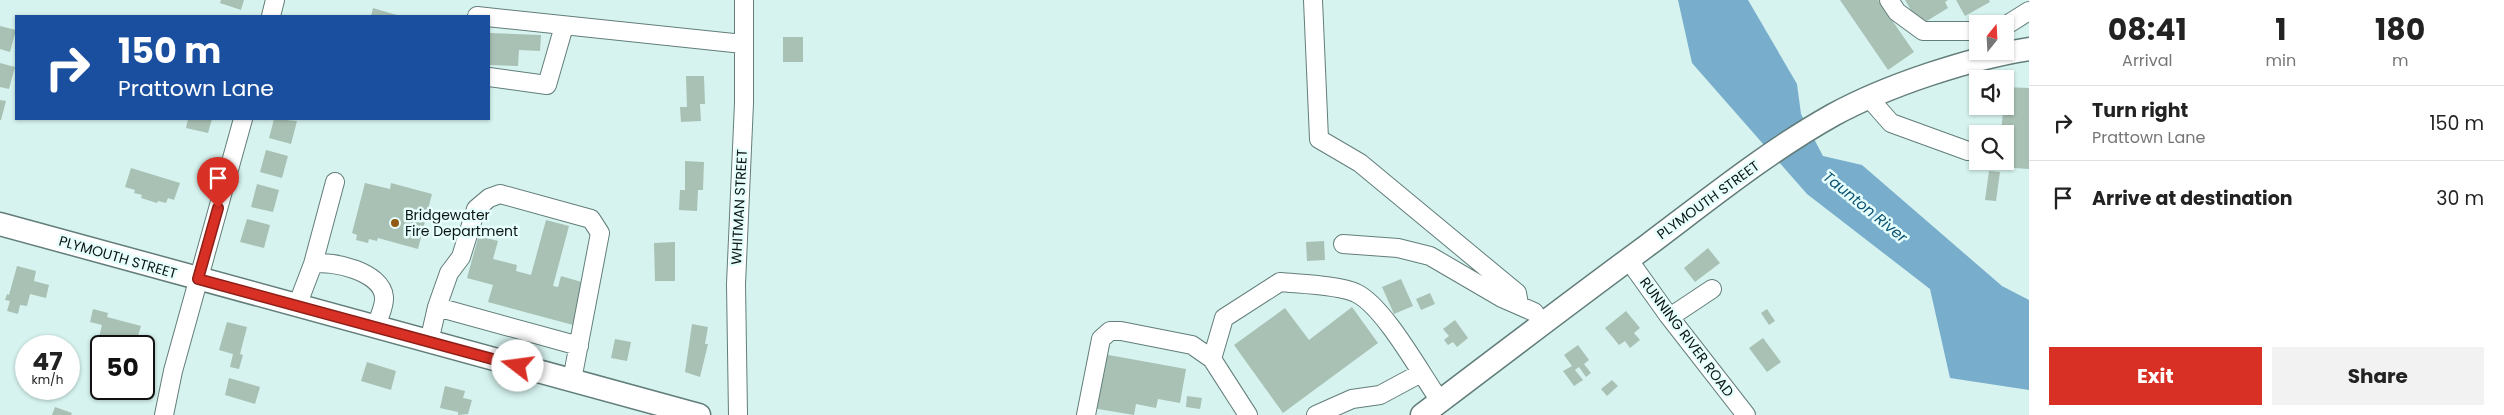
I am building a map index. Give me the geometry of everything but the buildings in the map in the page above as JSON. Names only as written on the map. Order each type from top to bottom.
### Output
[{"type":"main road","name":"PLYMOUTH STREET","points":[[2014,51],[2029,49]]},
{"type":"main road","name":"PLYMOUTH STREET","points":[[1422,415],[1542,322],[1768,157],[1816,125],[1869,98],[1976,60]]},
{"type":"main road","name":"PLYMOUTH STREET","points":[[0,224],[572,380],[647,408],[699,415]]},
{"type":"street","points":[[271,15],[275,0]]},
{"type":"street","name":"WHITMAN STREET","points":[[738,415],[736,284],[744,112],[744,0]]},
{"type":"street","points":[[1313,0],[1320,139],[1360,163],[1517,293],[1519,304]]},
{"type":"street","points":[[1889,0],[1897,12],[1923,32],[1969,31]]},
{"type":"street","points":[[2014,20],[2029,11]]},
{"type":"street","points":[[490,17],[743,44]]},
{"type":"street","points":[[490,77],[547,85],[564,26]]},
{"type":"street","points":[[1869,98],[1891,123],[1968,151]]},
{"type":"street","points":[[164,415],[173,371],[243,120]]},
{"type":"street","points":[[298,306],[313,264],[335,182]]},
{"type":"street","points":[[429,342],[437,307],[449,273],[461,257],[476,209],[489,198],[500,194],[591,219],[600,233],[572,380]]},
{"type":"street","points":[[1343,244],[1398,248],[1430,256],[1502,298],[1534,312],[1542,322]]},
{"type":"street","name":"RUNNING RIVER ROAD","points":[[1628,259],[1746,415]]},
{"type":"street","points":[[313,264],[322,262],[368,273],[381,286],[385,298],[376,328]]},
{"type":"street","points":[[1212,359],[1224,318],[1280,282],[1355,292],[1367,300],[1384,319],[1440,402]]},
{"type":"street","points":[[1670,317],[1712,289]]},
{"type":"street","points":[[437,307],[578,346]]},
{"type":"street","points":[[1086,415],[1101,339],[1110,331],[1121,331],[1192,346],[1212,359],[1248,415]]},
{"type":"street","points":[[1316,415],[1352,399],[1380,395],[1421,373]]},
{"type":"water","name":"Taunton River","points":[[1678,0],[1748,0],[1797,84],[1801,114],[1823,156],[1862,165],[2002,286],[2029,300],[2029,390],[1950,378],[1930,289],[1807,194],[1692,63]]},
{"type":"place","name":"Bridgewater Fire Department","points":[[395,223]]},
{"type":"route","points":[[218,208],[198,279],[518,366]]}]
